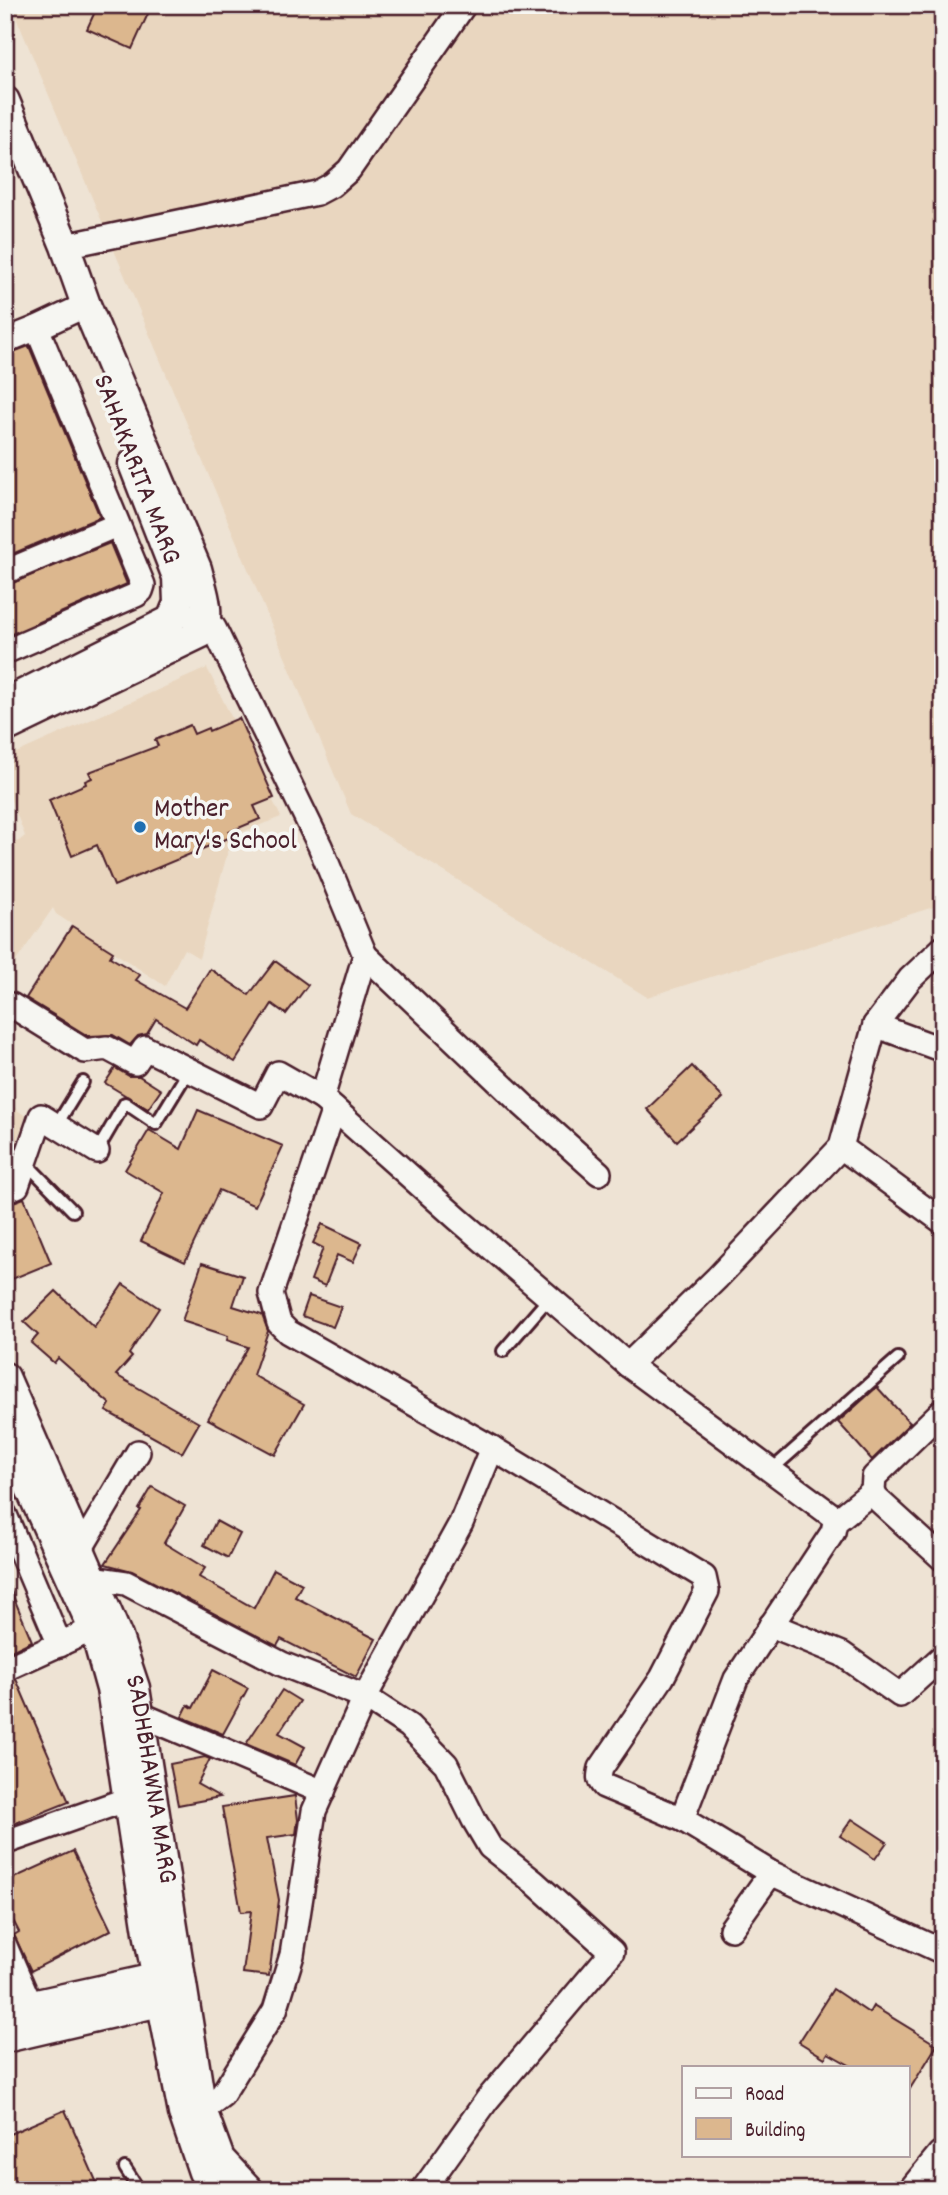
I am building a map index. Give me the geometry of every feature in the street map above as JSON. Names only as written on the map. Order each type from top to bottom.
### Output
[{"type":"main road","points":[[916,2190],[943,2157]]},
{"type":"street","points":[[65,246],[317,193],[332,185],[349,170],[464,5]]},
{"type":"street","points":[[5,101],[65,246],[80,308],[197,569],[206,613],[320,846],[365,955],[599,1173]]},
{"type":"street","name":"SAHAKARITA MARG","points":[[5,150],[80,308],[177,577],[178,603],[175,610]]},
{"type":"street","points":[[5,341],[80,308]]},
{"type":"street","points":[[5,652],[141,591],[143,585],[37,328]]},
{"type":"street","points":[[5,572],[117,525]]},
{"type":"street","points":[[5,703],[171,620],[175,610],[206,613]]},
{"type":"street","points":[[5,728],[202,633],[206,613]]},
{"type":"street","points":[[628,1365],[717,1278],[841,1147],[875,1025],[910,979],[943,948]]},
{"type":"street","points":[[365,955],[328,1103],[271,1293],[279,1323],[288,1332],[492,1448],[704,1577],[707,1591],[662,1678],[601,1768],[598,1778],[604,1786],[682,1819],[771,1873],[943,1952]]},
{"type":"street","points":[[11,1005],[85,1051],[107,1048],[135,1063],[145,1048],[261,1106],[278,1073],[328,1103],[628,1365],[834,1517],[833,1532],[736,1679],[682,1819]]},
{"type":"street","points":[[875,1025],[943,1050]]},
{"type":"street","points":[[5,1191],[17,1186],[41,1116],[97,1152]]},
{"type":"street","points":[[841,1147],[943,1222]]},
{"type":"street","name":"SADHBHAWNA MARG","points":[[5,1377],[118,1637],[135,1688],[183,2113],[203,2172],[220,2190]]},
{"type":"street","points":[[943,1410],[874,1477],[873,1491],[876,1498],[943,1559]]},
{"type":"street","name":"SADHBHAWNA MARG","points":[[5,1433],[93,1629],[111,1689],[128,1799],[170,1987],[202,2110],[220,2159],[249,2190]]},
{"type":"street","points":[[202,2110],[222,2095],[275,2010],[292,1955],[314,1811],[366,1697],[461,1523],[492,1448]]},
{"type":"street","points":[[80,1550],[138,1452]]},
{"type":"street","points":[[835,1522],[873,1491]]},
{"type":"street","points":[[5,1515],[60,1645]]},
{"type":"street","points":[[92,1578],[125,1583],[282,1664],[366,1697],[409,1726],[446,1764],[490,1847],[534,1882],[612,1952],[487,2100],[423,2190]]},
{"type":"street","points":[[771,1625],[842,1654],[900,1695],[943,1656]]},
{"type":"street","points":[[5,1669],[93,1629]]},
{"type":"street","points":[[139,1714],[323,1792]]},
{"type":"street","points":[[12,1840],[128,1799]]},
{"type":"street","points":[[731,1929],[771,1873]]},
{"type":"street","points":[[5,1946],[18,2008],[170,1987]]},
{"type":"street","points":[[5,2038],[170,1987]]},
{"type":"lane","points":[[97,1152],[125,1103],[156,1124],[189,1070]]},
{"type":"lane","points":[[57,1126],[83,1082]]},
{"type":"lane","points":[[25,1163],[73,1211]]},
{"type":"lane","points":[[503,1351],[549,1298]]},
{"type":"lane","points":[[770,1471],[898,1359]]},
{"type":"lane","points":[[125,2168],[139,2190]]},
{"type":"shaded area","points":[[11,5],[943,5],[943,904],[647,997],[351,814]]},
{"type":"shaded area","name":"Mother Mary's School","points":[[207,668],[281,817],[232,836],[199,958],[184,949],[165,986],[56,914],[53,908],[5,977],[5,846],[25,836],[5,784],[5,758]]},
{"type":"shaded area","points":[[5,1102],[26,1116],[5,1173]]},
{"type":"building","points":[[98,5],[152,5],[132,49],[87,29]]},
{"type":"building","points":[[29,346],[100,517],[5,557],[5,355]]},
{"type":"building","points":[[110,543],[127,584],[5,637],[5,586]]},
{"type":"building","points":[[239,718],[274,798],[254,806],[260,819],[229,832],[231,837],[114,886],[97,845],[72,856],[49,800],[86,784],[85,781],[92,778],[89,772],[158,746],[155,740],[190,725],[194,734],[208,728],[209,731]]},
{"type":"building","points":[[72,926],[113,952],[110,957],[140,975],[136,980],[185,1008],[210,969],[249,995],[275,961],[308,985],[286,1014],[272,1004],[235,1062],[199,1040],[196,1045],[156,1019],[147,1034],[138,1036],[130,1045],[113,1035],[88,1036],[26,998]]},
{"type":"building","points":[[692,1066],[723,1098],[677,1141],[647,1109]]},
{"type":"building","points":[[115,1068],[129,1076],[139,1076],[161,1090],[148,1109],[105,1083]]},
{"type":"building","points":[[198,1110],[283,1146],[255,1206],[219,1190],[185,1262],[141,1241],[164,1193],[125,1170],[149,1130],[181,1149]]},
{"type":"building","points":[[24,1198],[51,1263],[12,1279],[5,1263],[5,1205]]},
{"type":"building","points":[[322,1224],[362,1243],[353,1262],[337,1255],[325,1286],[311,1280],[323,1248],[313,1243]]},
{"type":"building","points":[[202,1263],[243,1276],[233,1306],[262,1315],[268,1331],[253,1375],[304,1404],[275,1455],[208,1419],[248,1347],[227,1340],[228,1336],[182,1321]]},
{"type":"building","points":[[123,1284],[159,1308],[129,1354],[132,1357],[116,1375],[199,1423],[182,1453],[106,1411],[110,1404],[58,1358],[54,1363],[31,1343],[38,1335],[24,1322],[56,1291],[94,1327]]},
{"type":"building","points":[[309,1296],[341,1307],[333,1327],[302,1316]]},
{"type":"building","points":[[877,1387],[910,1423],[872,1460],[838,1422]]},
{"type":"building","points":[[152,1487],[185,1506],[164,1543],[205,1568],[199,1577],[254,1608],[274,1569],[302,1584],[295,1597],[376,1639],[356,1677],[281,1639],[277,1646],[132,1571],[105,1564],[141,1510],[139,1509]]},
{"type":"building","points":[[216,1521],[240,1534],[228,1558],[204,1545]]},
{"type":"building","points":[[5,1577],[32,1641],[5,1654]]},
{"type":"building","points":[[213,1670],[248,1688],[223,1734],[182,1717],[188,1705],[193,1708]]},
{"type":"building","points":[[16,1679],[69,1802],[11,1825],[5,1811],[5,1683]]},
{"type":"building","points":[[282,1690],[300,1701],[279,1733],[305,1747],[295,1765],[246,1744]]},
{"type":"building","points":[[205,1757],[210,1759],[197,1784],[220,1797],[178,1805],[170,1764]]},
{"type":"building","points":[[295,1796],[298,1820],[296,1834],[267,1838],[279,1900],[269,1976],[243,1973],[251,1911],[241,1912],[222,1807]]},
{"type":"building","points":[[852,1819],[887,1842],[875,1859],[840,1836]]},
{"type":"building","points":[[73,1851],[111,1930],[31,1971],[14,1935],[19,1932],[5,1905],[5,1882]]},
{"type":"building","points":[[833,1989],[869,2013],[873,2006],[937,2045],[909,2090],[909,2066],[851,2066],[828,2053],[825,2058],[799,2042]]},
{"type":"building","points":[[65,2110],[100,2190],[5,2190],[5,2136]]},
{"type":"place","name":"Mother Mary's School","points":[[140,827]]}]
